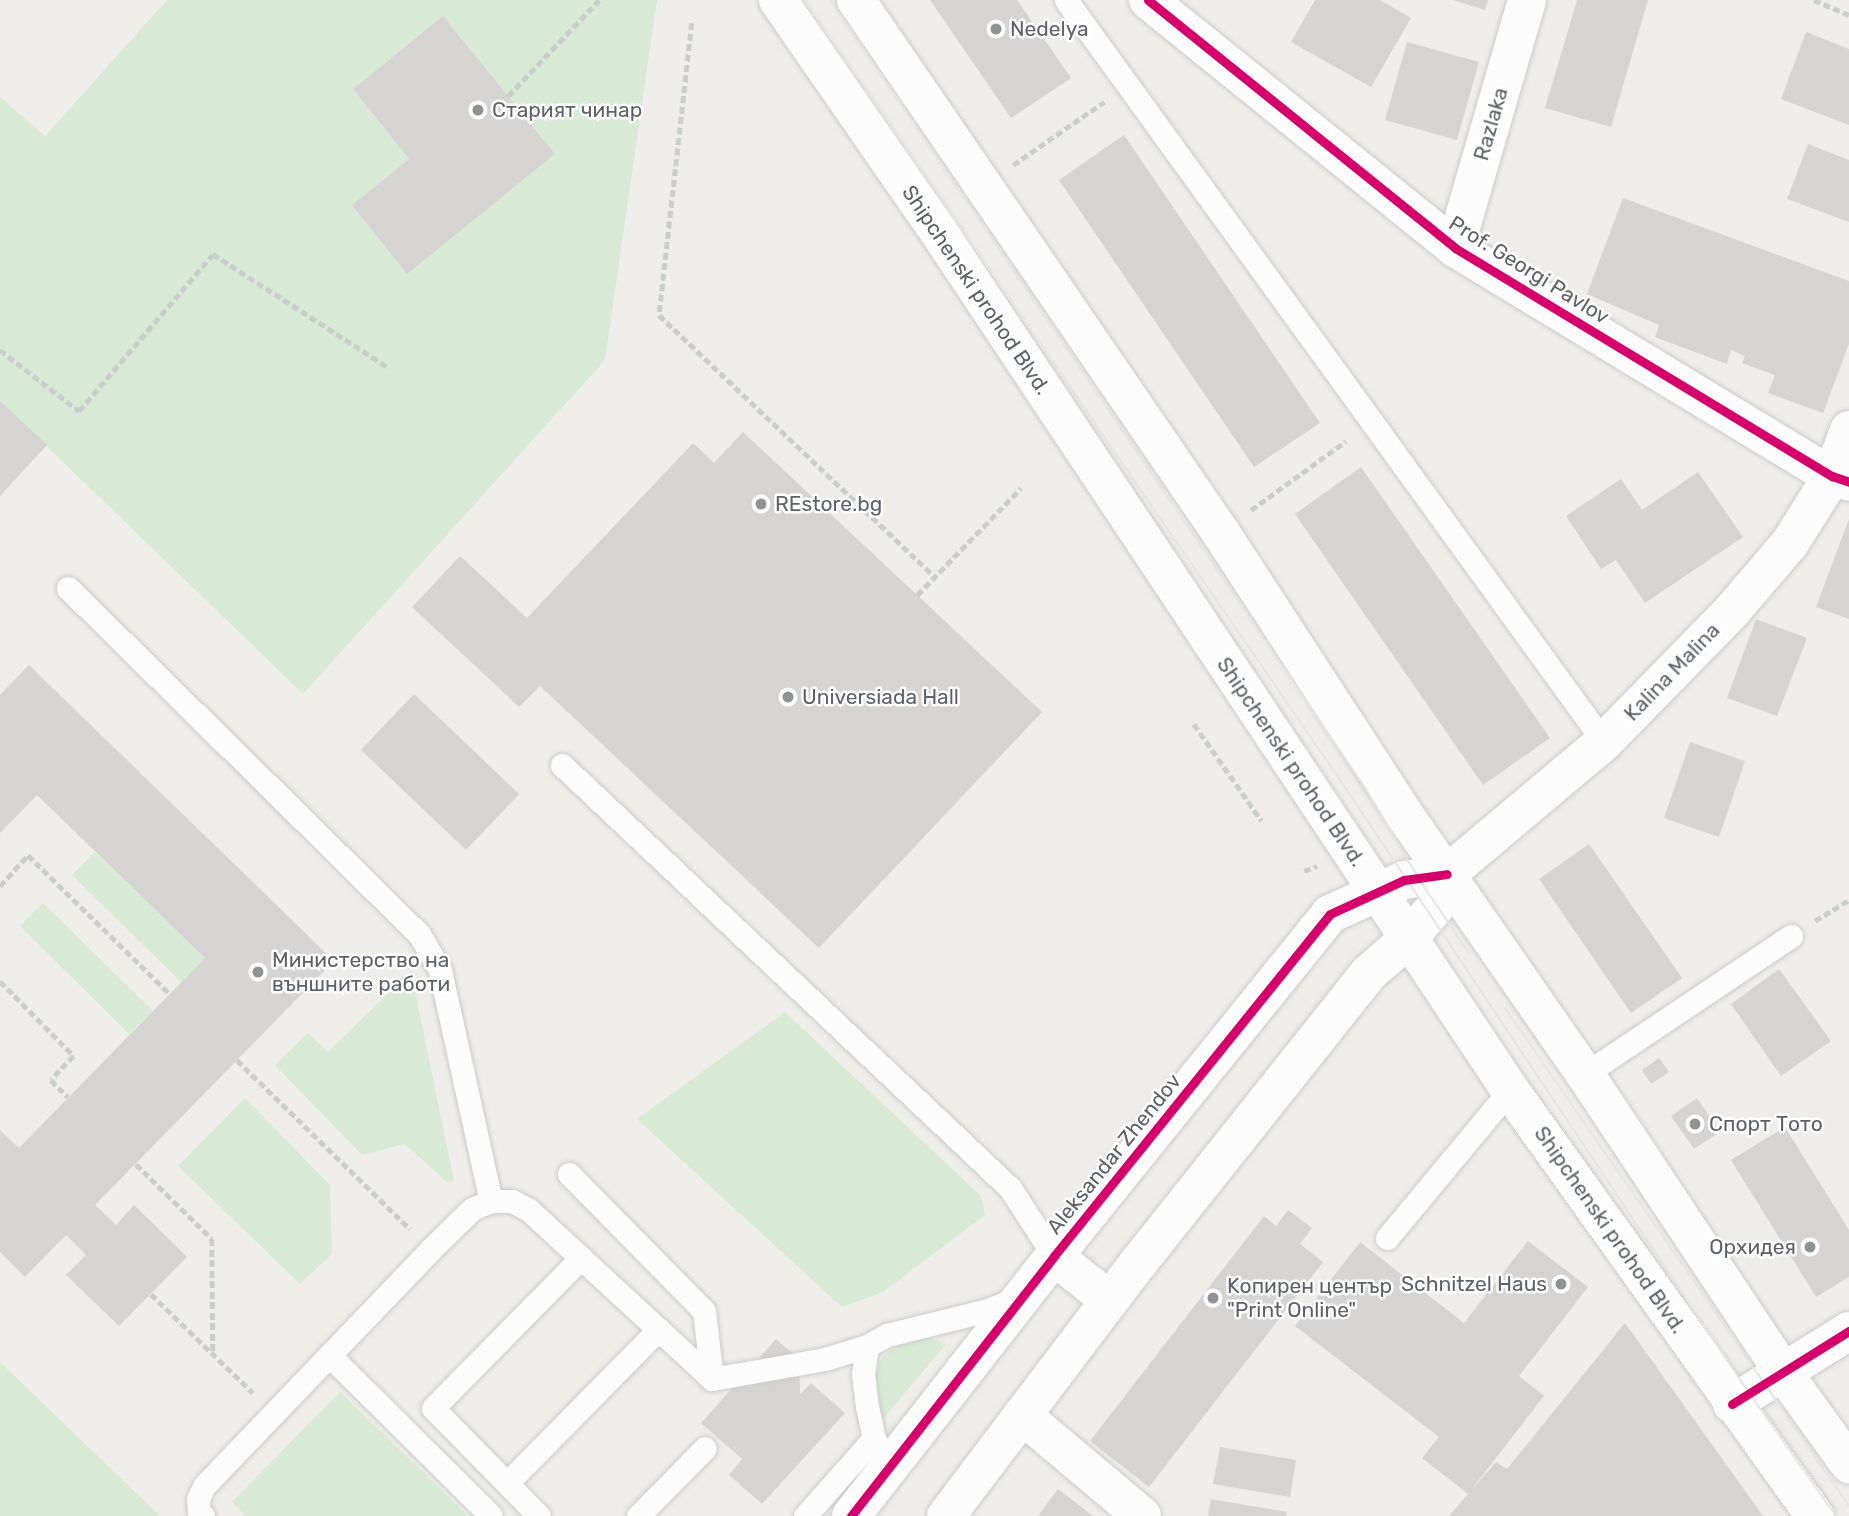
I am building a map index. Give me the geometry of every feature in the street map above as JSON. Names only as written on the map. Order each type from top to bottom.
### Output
[{"type":"street","name":"Shipchenski prohod Blvd.","points":[[778,0],[932,222],[1510,1090],[1732,1404],[1815,1516]]},
{"type":"street","points":[[856,0],[1221,533],[1782,1371],[1849,1464]]},
{"type":"street","name":"Prof. Georgi Pavlov","points":[[1148,0],[1455,248],[1841,480]]},
{"type":"street","name":"Razlaka","points":[[1455,248],[1527,0]]},
{"type":"street","name":"Kalina Malina","points":[[1447,874],[1604,742],[1731,612],[1841,480],[1849,430]]},
{"type":"street","name":"Aleksandar Zhendov","points":[[851,1516],[882,1454],[1024,1296],[1331,914],[1377,891],[1417,876],[1447,874]]},
{"type":"street","points":[[946,1515],[1109,1300],[1369,972],[1408,939],[1437,906],[1447,874]]},
{"type":"street","name":"Aleksandar Zhendov","points":[[1054,1256],[1109,1300]]},
{"type":"street","points":[[1732,1404],[1849,1331]]},
{"type":"street","points":[[1022,1415],[1142,1516]]},
{"type":"street","name":"Aleksandar Zhendov","points":[[868,1516],[882,1454]]},
{"type":"lane","points":[[1066,0],[1604,742]]},
{"type":"lane","points":[[68,588],[419,933],[440,970],[491,1201]]},
{"type":"lane","points":[[562,765],[1010,1188],[1054,1256]]},
{"type":"lane","points":[[1585,1074],[1791,936]]},
{"type":"lane","points":[[1387,1238],[1510,1090]]},
{"type":"lane","points":[[569,1174],[704,1311],[712,1380]]},
{"type":"lane","points":[[203,1516],[199,1512],[198,1499],[204,1486],[472,1209],[491,1201],[512,1201],[529,1210],[712,1380]]},
{"type":"lane","points":[[540,1516],[433,1408],[581,1258]]},
{"type":"lane","points":[[712,1380],[825,1359],[867,1346],[887,1335],[988,1310],[1024,1296]]},
{"type":"lane","points":[[507,1483],[659,1329]]},
{"type":"lane","points":[[805,1516],[882,1454],[863,1374],[867,1346]]},
{"type":"lane","points":[[329,1355],[491,1516]]},
{"type":"lane","points":[[638,1516],[705,1448]]},
{"type":"path","points":[[508,96],[598,0]]},
{"type":"path","points":[[1814,0],[1849,15]]},
{"type":"path","points":[[692,23],[659,315],[935,577]]},
{"type":"path","points":[[1004,171],[1128,86]]},
{"type":"path","points":[[0,350],[79,411],[213,254],[389,368]]},
{"type":"path","points":[[1240,518],[1373,423]]},
{"type":"path","points":[[917,596],[1021,488]]},
{"type":"path","points":[[1194,724],[1262,821]]},
{"type":"path","points":[[0,886],[28,855],[170,994]]},
{"type":"path","points":[[1304,871],[1318,866]]},
{"type":"path","points":[[1791,936],[1849,900]]},
{"type":"path","points":[[0,981],[74,1056],[51,1080],[68,1097]]},
{"type":"path","points":[[237,1060],[431,1250]]},
{"type":"path","points":[[136,1164],[212,1239],[213,1354]]},
{"type":"path","points":[[150,1294],[237,1377]]},
{"type":"green space","points":[[167,0],[657,0],[605,360],[303,694],[0,401],[0,97],[45,136]],"holes":[[[443,16],[555,154],[407,273],[352,205],[409,159],[353,89]]]},
{"type":"green space","points":[[95,852],[205,958],[181,982],[72,875]]},
{"type":"green space","points":[[43,903],[153,1011],[129,1034],[20,926]]},
{"type":"green space","points":[[411,971],[454,1181],[447,1182],[405,1144],[362,1155],[275,1065],[308,1033],[328,1052]]},
{"type":"green space","points":[[785,1012],[981,1196],[985,1215],[883,1292],[842,1307],[637,1119]]},
{"type":"green space","points":[[245,1098],[330,1185],[332,1254],[300,1284],[178,1166]]},
{"type":"green space","points":[[927,1337],[946,1344],[882,1420],[872,1380],[883,1356],[899,1345]]},
{"type":"green space","points":[[0,1362],[160,1516],[0,1516]]},
{"type":"green space","points":[[340,1392],[468,1516],[246,1516],[232,1502]]},
{"type":"building","points":[[930,0],[1017,0],[1071,78],[1011,118]]},
{"type":"building","points":[[1315,0],[1380,0],[1411,18],[1371,87],[1291,42]]},
{"type":"building","points":[[1453,0],[1488,0],[1485,10]]},
{"type":"building","points":[[1577,0],[1648,0],[1611,127],[1545,108]]},
{"type":"building","points":[[443,16],[555,154],[407,274],[352,205],[409,159],[353,89]]},
{"type":"building","points":[[1806,32],[1849,49],[1849,125],[1781,99]]},
{"type":"building","points":[[1407,42],[1479,62],[1457,140],[1385,120]]},
{"type":"building","points":[[1124,135],[1320,423],[1254,467],[1059,180]]},
{"type":"building","points":[[1808,144],[1849,160],[1849,222],[1787,199]]},
{"type":"building","points":[[1623,198],[1849,281],[1849,344],[1823,413],[1768,393],[1775,375],[1742,363],[1745,356],[1731,350],[1727,364],[1655,337],[1659,325],[1587,294]]},
{"type":"building","points":[[0,401],[47,445],[0,496]]},
{"type":"building","name":"Universiada Hall","points":[[743,432],[1042,712],[819,948],[540,686],[519,707],[412,607],[460,556],[527,618],[693,443],[714,463]]},
{"type":"building","points":[[1361,467],[1550,738],[1483,785],[1295,514]]},
{"type":"building","points":[[1698,472],[1743,537],[1645,603],[1616,560],[1601,569],[1566,516],[1621,479],[1642,510]]},
{"type":"building","points":[[1849,519],[1849,619],[1816,607]]},
{"type":"building","points":[[1756,619],[1807,638],[1777,716],[1727,698]]},
{"type":"building","name":"Министерство на външните работи","points":[[29,665],[334,961],[95,1205],[116,1225],[134,1205],[187,1257],[119,1326],[66,1275],[86,1255],[66,1235],[25,1277],[0,1252],[0,1130],[19,1148],[205,958],[37,795],[0,833],[0,695]]},
{"type":"building","points":[[414,694],[519,794],[466,850],[361,750]]},
{"type":"building","points":[[1690,742],[1745,761],[1719,837],[1664,818]]},
{"type":"building","points":[[1589,844],[1682,978],[1631,1013],[1539,879]]},
{"type":"building","points":[[1779,969],[1831,1041],[1781,1076],[1731,1004]]},
{"type":"building","points":[[1659,1058],[1669,1072],[1651,1084],[1642,1070]]},
{"type":"building","points":[[1697,1098],[1720,1132],[1694,1149],[1671,1116]]},
{"type":"building","points":[[1785,1127],[1849,1230],[1849,1277],[1816,1297],[1731,1160]]},
{"type":"building","points":[[1288,1210],[1312,1228],[1300,1244],[1323,1262],[1149,1487],[1090,1441],[1264,1216],[1276,1226]]},
{"type":"building","points":[[1528,1241],[1588,1287],[1519,1376],[1544,1396],[1471,1490],[1496,1462],[1507,1469],[1625,1323],[1763,1516],[1449,1516],[1468,1494],[1422,1458],[1439,1437],[1295,1326],[1360,1242],[1464,1323]]},
{"type":"building","points":[[776,1339],[799,1359],[800,1394],[811,1383],[845,1413],[762,1504],[729,1475],[742,1459],[701,1423]]},
{"type":"building","points":[[1220,1447],[1296,1460],[1290,1497],[1213,1484]]},
{"type":"building","points":[[1058,1489],[1093,1516],[1038,1516]]},
{"type":"building","points":[[1211,1499],[1287,1512],[1286,1516],[1208,1516]]},
{"type":"tram line","points":[[804,0],[1351,796],[1749,1393],[1836,1516]]},
{"type":"tram line","points":[[830,0],[1366,789],[1417,876],[1468,952]]},
{"type":"tram line","points":[[1505,1008],[1849,1506]]},
{"type":"cycle path","points":[[1148,0],[1455,248],[1832,476],[1849,482]]},
{"type":"cycle path","points":[[851,1516],[1054,1256],[1330,914],[1404,880],[1447,874]]},
{"type":"cycle path","points":[[1732,1404],[1849,1331]]},
{"type":"place","name":"Nedelya","points":[[996,29]]},
{"type":"place","name":"Старият чинар","points":[[478,110]]},
{"type":"place","name":"REstore.bg","points":[[761,504]]},
{"type":"place","name":"Universiada Hall","points":[[788,697]]},
{"type":"place","name":"Министерство на външните работи","points":[[258,972]]},
{"type":"place","name":"Спорт Тото","points":[[1695,1124]]},
{"type":"place","name":"Орхидея","points":[[1810,1247]]},
{"type":"place","name":"Schnitzel Haus","points":[[1561,1284]]},
{"type":"place","name":"Kопирен център \"Print Online\"","points":[[1213,1298]]}]
